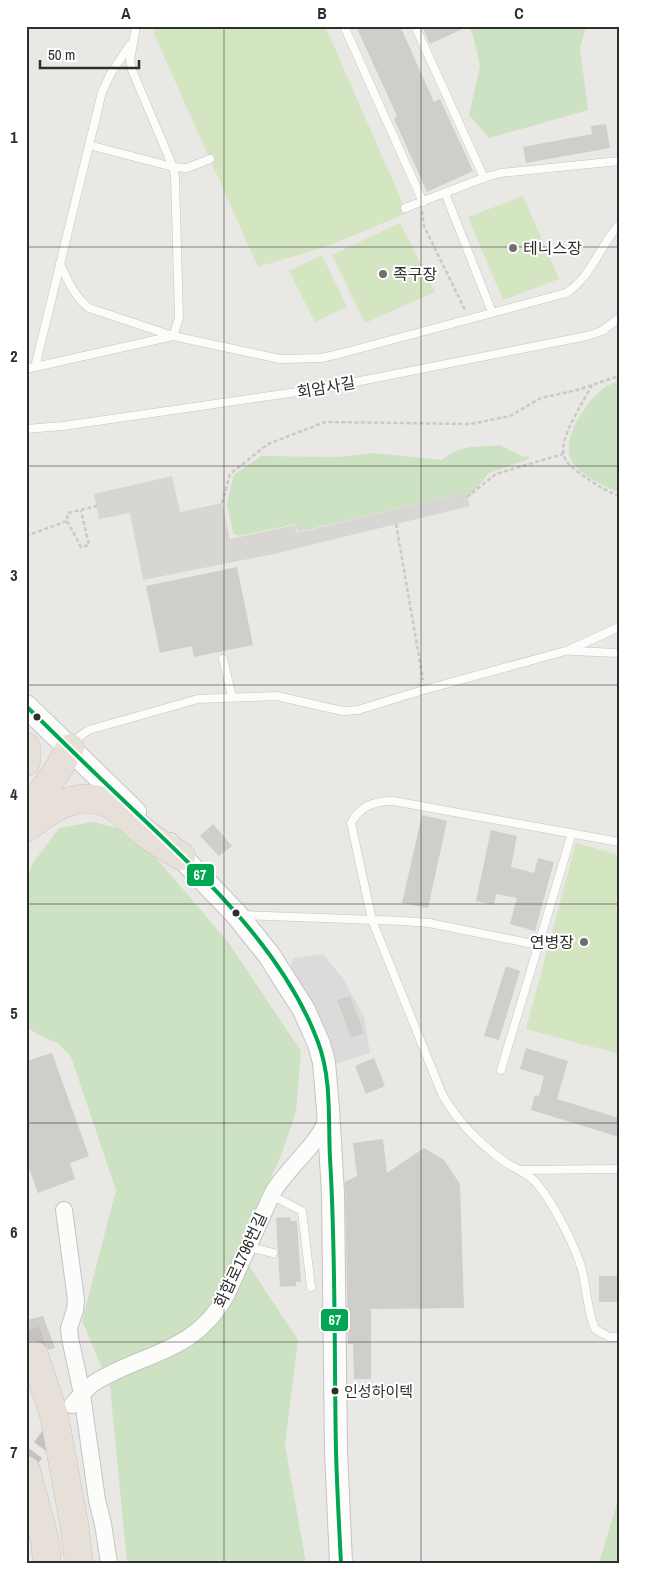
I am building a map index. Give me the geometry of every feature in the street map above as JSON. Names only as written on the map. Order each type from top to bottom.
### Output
[{"type":"highway","points":[[26,747],[26,762]]},
{"type":"highway","points":[[26,789],[59,756],[70,748]]},
{"type":"highway","points":[[26,815],[59,768],[70,748]]},
{"type":"highway","points":[[26,828],[62,803],[74,799],[95,799],[112,806],[146,834],[182,856]]},
{"type":"highway","points":[[34,1355],[54,1415],[74,1523],[79,1563]]},
{"type":"highway","points":[[26,1470],[45,1541],[47,1563]]},
{"type":"main road","points":[[26,706],[182,856],[237,915],[269,955],[304,1010],[319,1044],[324,1062],[329,1116],[322,1147],[333,1194],[336,1451],[341,1563]]},
{"type":"street","name":"화합로1796번길","points":[[77,1400],[96,1381],[182,1342],[205,1325],[220,1307],[271,1195],[280,1180],[322,1147]]},
{"type":"street","points":[[64,1210],[76,1300],[69,1328],[77,1400],[103,1524],[108,1563]]},
{"type":"lane","points":[[136,26],[130,60],[135,81],[173,167],[175,177],[179,318],[173,336]]},
{"type":"lane","points":[[344,26],[422,202]]},
{"type":"lane","points":[[414,26],[484,178]]},
{"type":"lane","points":[[35,367],[102,92],[132,42]]},
{"type":"lane","points":[[89,145],[173,167],[187,168],[210,159]]},
{"type":"lane","points":[[405,208],[501,173],[619,161]]},
{"type":"lane","points":[[445,193],[492,312]]},
{"type":"lane","points":[[60,264],[72,290],[89,308],[173,336],[280,359],[321,358],[566,293],[574,288],[585,276],[609,236],[619,225]]},
{"type":"lane","name":"회암사길","points":[[26,430],[341,385],[587,336],[602,331],[619,318]]},
{"type":"lane","points":[[26,369],[173,336]]},
{"type":"lane","points":[[70,748],[80,736],[89,730],[198,699],[277,696],[344,711],[358,710],[425,689],[569,650],[619,627]]},
{"type":"lane","points":[[569,650],[619,653]]},
{"type":"lane","points":[[223,659],[232,697]]},
{"type":"lane","points":[[619,842],[393,801],[382,801],[363,807],[351,823],[372,920],[442,1094],[456,1116],[502,1159],[521,1170],[537,1183],[560,1218],[582,1270],[588,1312],[594,1329],[609,1337],[619,1337]]},
{"type":"lane","points":[[501,1070],[572,833]]},
{"type":"lane","points":[[237,915],[429,924],[538,945]]},
{"type":"lane","points":[[521,1170],[619,1169]]},
{"type":"lane","points":[[271,1195],[302,1210],[311,1287]]},
{"type":"lane","points":[[248,1247],[273,1253]]},
{"type":"path","points":[[422,202],[424,226],[469,319]]},
{"type":"path","points":[[222,503],[230,474],[237,468],[268,444],[325,422],[470,424],[510,416],[540,398],[619,376]]},
{"type":"path","points":[[592,385],[565,437],[563,454],[566,462],[571,467],[603,489],[619,496]]},
{"type":"path","points":[[468,497],[485,481],[496,474],[563,454]]},
{"type":"path","points":[[81,511],[89,544],[81,547],[67,521],[68,513],[97,506]]},
{"type":"path","points":[[26,536],[67,521]]},
{"type":"path","points":[[396,524],[425,689]]},
{"type":"shaded area","points":[[172,476],[180,512],[222,503],[230,539],[295,525],[297,533],[466,492],[470,506],[274,554],[143,580],[130,513],[99,519],[94,494]]},
{"type":"shaded area","points":[[323,954],[344,980],[364,1017],[370,1053],[334,1064],[290,973],[291,963],[294,958]]},
{"type":"green space","points":[[156,26],[325,26],[407,213],[328,246],[258,267],[154,34]]},
{"type":"green space","points":[[469,26],[586,26],[580,48],[588,110],[489,138],[469,115],[480,66]]},
{"type":"green space","name":"테니스장","points":[[523,196],[559,279],[503,300],[468,217]]},
{"type":"green space","name":"족구장","points":[[400,223],[435,292],[365,323],[332,255]]},
{"type":"green space","points":[[322,255],[347,307],[315,322],[289,271]]},
{"type":"green space","points":[[619,381],[619,492],[599,483],[575,465],[571,460],[569,442],[576,422],[589,403],[604,388]]},
{"type":"green space","points":[[500,445],[523,457],[528,456],[529,459],[489,473],[469,496],[466,492],[298,532],[295,524],[238,536],[233,533],[227,504],[234,475],[261,456],[338,457],[373,453],[442,460],[463,449]]},
{"type":"green space","points":[[93,822],[134,832],[228,942],[301,1051],[296,1112],[280,1158],[238,1249],[298,1340],[285,1445],[306,1563],[127,1563],[110,1387],[82,1321],[116,1190],[71,1057],[59,1044],[35,1033],[26,1026],[26,879],[33,863],[59,828]]},
{"type":"green space","name":"연병장","points":[[576,843],[619,855],[619,1054],[526,1029]]},
{"type":"green space","points":[[619,1497],[619,1563],[599,1563]]},
{"type":"building","points":[[356,26],[400,26],[434,102],[440,99],[473,171],[427,192],[394,119],[397,116]]},
{"type":"building","points":[[422,26],[469,26],[430,44]]},
{"type":"building","points":[[606,124],[610,148],[526,163],[523,147],[592,134],[591,126]]},
{"type":"building","points":[[237,567],[253,645],[194,657],[192,646],[160,653],[146,586]]},
{"type":"building","points":[[422,815],[447,821],[428,908],[402,903]]},
{"type":"building","points":[[213,824],[232,846],[219,856],[200,836]]},
{"type":"building","points":[[491,830],[517,836],[511,867],[534,873],[538,858],[554,862],[535,931],[510,924],[517,898],[496,894],[494,905],[476,901]]},
{"type":"building","points":[[506,966],[520,971],[499,1040],[484,1036]]},
{"type":"building","points":[[350,996],[364,1033],[351,1038],[337,1000]]},
{"type":"building","points":[[526,1048],[568,1061],[557,1099],[619,1118],[619,1137],[531,1110],[535,1095],[539,1096],[544,1076],[520,1069]]},
{"type":"building","points":[[52,1053],[89,1156],[70,1163],[75,1179],[38,1193],[26,1160],[26,1061]]},
{"type":"building","points":[[374,1058],[385,1086],[366,1094],[355,1066]]},
{"type":"building","points":[[383,1139],[387,1173],[424,1148],[444,1160],[460,1184],[464,1308],[371,1309],[371,1379],[354,1379],[353,1344],[348,1344],[345,1182],[357,1176],[353,1143]]},
{"type":"building","points":[[290,1217],[291,1221],[297,1221],[301,1282],[296,1282],[296,1286],[280,1287],[276,1218]]},
{"type":"building","points":[[599,1276],[619,1276],[619,1302],[599,1302]]},
{"type":"building","points":[[43,1316],[55,1348],[49,1350],[45,1344],[38,1340],[26,1342],[26,1320]]},
{"type":"tunnel","points":[[26,1331],[34,1355]]},
{"type":"tunnel","points":[[26,1466],[57,1425]]},
{"type":"transit line","name":"67","points":[[26,706],[178,852],[233,910],[282,973],[302,1007],[318,1042],[326,1071],[328,1100],[334,1268],[336,1451],[341,1563]]},
{"type":"place","name":"테니스장","points":[[513,248]]},
{"type":"place","name":"족구장","points":[[383,274]]},
{"type":"place","name":"연병장","points":[[584,942]]},
{"type":"place","name":"인성하이텍","points":[[335,1391]]}]
